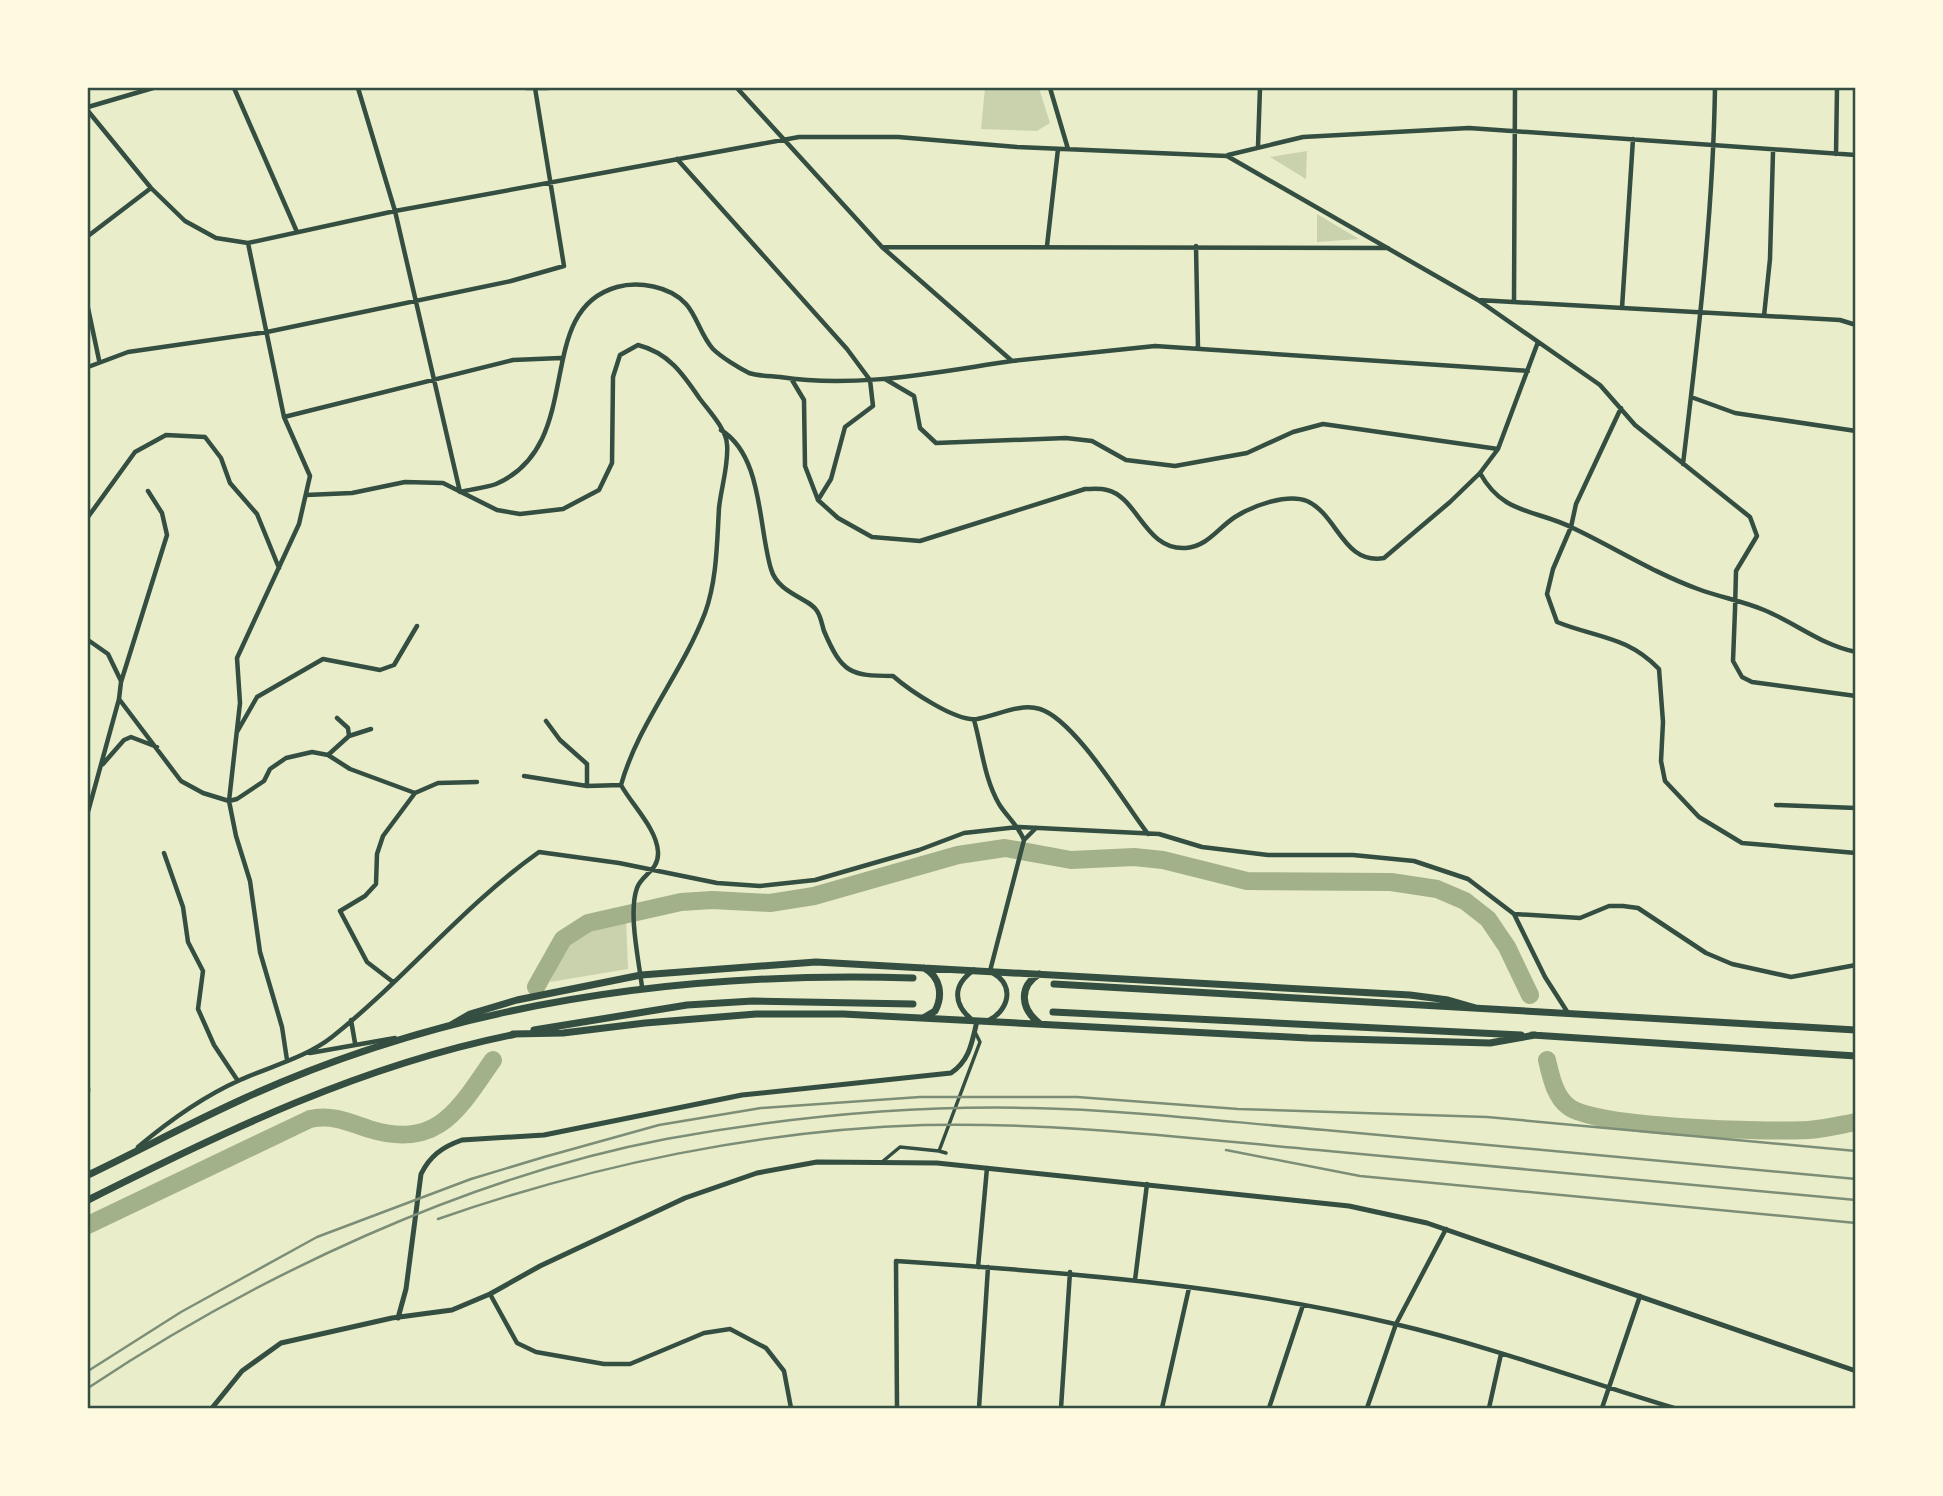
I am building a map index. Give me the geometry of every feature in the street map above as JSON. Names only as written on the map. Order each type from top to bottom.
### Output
[{"type":"highway","points":[[451,1025],[470,1014],[517,1000],[641,975],[816,962],[1409,995],[1448,1000],[1476,1008]]},
{"type":"highway","points":[[921,967],[934,976],[940,995],[934,1011],[921,1018]]},
{"type":"highway","points":[[1039,1023],[1026,1008],[1023,993],[1032,978],[1040,973]]},
{"type":"highway","points":[[88,1175],[245,1098],[413,1036],[473,1018],[642,987],[817,975],[913,978]]},
{"type":"highway","points":[[1054,984],[1856,1030]]},
{"type":"highway","points":[[557,1030],[687,1005],[727,1002],[853,1000],[913,1004]]},
{"type":"highway","points":[[1053,1012],[1535,1035],[1856,1056]]},
{"type":"highway","points":[[88,1200],[203,1143],[374,1070],[513,1034],[756,1014],[975,1020],[1242,1035],[1490,1043],[1535,1035]]},
{"type":"street","points":[[153,88],[88,109],[151,188],[185,221],[216,238],[248,243],[395,211],[782,140],[898,137],[1058,149],[1227,156],[1258,146],[1303,137],[1469,128],[1773,152],[1856,155]]},
{"type":"street","points":[[234,88],[297,232]]},
{"type":"street","points":[[358,88],[395,211],[460,492]]},
{"type":"street","points":[[526,88],[548,88]]},
{"type":"street","points":[[88,367],[99,360],[128,352],[267,332],[417,301],[564,266],[535,88]]},
{"type":"street","points":[[737,88],[883,247],[1012,361]]},
{"type":"street","points":[[1051,88],[1068,149]]},
{"type":"street","points":[[1258,146],[1260,88]]},
{"type":"street","points":[[1514,302],[1515,88]]},
{"type":"street","points":[[1683,465],[1701,312],[1714,147],[1715,88]]},
{"type":"street","points":[[1836,88],[1836,154]]},
{"type":"street","points":[[1622,308],[1633,139]]},
{"type":"street","points":[[1048,246],[1058,149]]},
{"type":"street","points":[[1764,316],[1770,259],[1773,152]]},
{"type":"street","points":[[1227,156],[1478,300],[1600,385],[1620,408],[1683,465],[1741,509],[1756,526],[1757,536],[1736,571],[1734,661],[1742,677],[1752,682],[1856,696]]},
{"type":"street","points":[[677,159],[846,349],[870,380],[873,406],[845,427],[831,479],[818,500]]},
{"type":"street","points":[[88,236],[151,188]]},
{"type":"street","points":[[248,243],[284,417],[310,476],[299,524],[237,658],[240,703],[229,801],[236,836],[250,881],[260,952],[282,1027],[287,1060]]},
{"type":"street","points":[[1196,246],[1198,349]]},
{"type":"street","points":[[883,247],[1388,248]]},
{"type":"street","points":[[460,492],[496,484],[533,454],[548,431],[561,358],[576,319],[586,305],[608,290],[634,284],[656,287],[680,299],[686,304],[713,349],[749,373],[814,383],[885,379],[1012,361],[1155,346],[1528,371]]},
{"type":"street","points":[[1478,300],[1840,320],[1856,325]]},
{"type":"street","points":[[88,308],[99,360]]},
{"type":"street","points":[[791,379],[804,400],[805,466],[818,500],[838,519],[872,537],[920,541],[948,535],[1085,489],[1108,490],[1125,501],[1152,534],[1168,545],[1185,548],[1204,543],[1236,516],[1291,498],[1307,501],[1324,514],[1350,548],[1371,560],[1384,558],[1480,473],[1498,449],[1538,342]]},
{"type":"street","points":[[306,495],[352,493],[405,482],[443,483],[497,510],[520,514],[563,509],[599,490],[611,463],[613,377],[620,355],[638,345],[656,350],[680,369],[728,443],[719,509],[719,539],[706,611],[684,659],[628,758],[621,785],[653,834],[658,852],[655,869],[637,887],[635,918],[642,987]]},
{"type":"street","points":[[284,417],[513,360],[561,358]]},
{"type":"street","points":[[885,379],[914,396],[920,428],[936,443],[1016,437],[1092,440],[1126,460],[1175,466],[1247,453],[1293,432],[1323,424],[1498,449]]},
{"type":"street","points":[[1691,397],[1735,413],[1856,431]]},
{"type":"street","points":[[1620,408],[1576,504],[1571,527],[1553,569],[1547,594],[1557,622],[1583,633],[1615,638],[1646,655],[1660,669],[1663,722],[1661,761],[1665,781],[1699,817],[1742,843],[1856,853]]},
{"type":"street","points":[[721,430],[737,440],[751,475],[771,571],[797,599],[813,605],[819,612],[828,641],[844,666],[854,674],[893,676],[907,688],[946,710],[974,720],[1028,707],[1043,710],[1087,747],[1148,834]]},
{"type":"street","points":[[88,517],[135,452],[166,435],[205,437],[220,458],[230,483],[257,514],[279,568]]},
{"type":"street","points":[[1480,473],[1490,492],[1515,508],[1571,527],[1656,571],[1735,602],[1764,610],[1834,647],[1856,652]]},
{"type":"street","points":[[88,812],[120,699],[121,682],[167,535],[162,513],[148,491]]},
{"type":"street","points":[[235,736],[252,704],[268,688],[324,659],[380,670],[394,665],[416,626]]},
{"type":"street","points":[[88,640],[108,654],[121,682]]},
{"type":"street","points":[[120,699],[181,781],[203,793],[229,801],[237,799],[264,781],[270,769],[286,758],[312,752],[328,755],[350,769],[415,793]]},
{"type":"street","points":[[337,718],[348,728],[349,736]]},
{"type":"street","points":[[974,720],[999,805],[1019,827],[1024,840]]},
{"type":"street","points":[[546,721],[560,740],[587,764],[587,786]]},
{"type":"street","points":[[328,755],[349,736],[371,729]]},
{"type":"street","points":[[100,767],[124,740],[131,737],[158,748]]},
{"type":"street","points":[[524,776],[587,786],[621,785]]},
{"type":"street","points":[[393,982],[367,962],[340,911],[365,896],[376,884],[377,854],[383,836],[415,793],[438,783],[477,782]]},
{"type":"street","points":[[1776,805],[1856,808]]},
{"type":"street","points":[[304,1055],[351,1020],[496,883],[539,852],[655,869],[717,883],[760,886],[815,880],[919,850],[964,833],[1019,827],[1148,834],[1202,847],[1268,855],[1353,855],[1413,861],[1468,879],[1514,914],[1545,977],[1569,1013]]},
{"type":"street","points":[[987,1021],[1000,1013],[1007,998],[1003,982],[990,971],[1024,840],[1036,828]]},
{"type":"street","points":[[164,853],[183,907],[188,942],[203,971],[198,1009],[214,1045],[238,1081]]},
{"type":"street","points":[[1514,914],[1580,918],[1609,906],[1638,908],[1706,953],[1732,964],[1791,977],[1856,965]]},
{"type":"street","points":[[398,1318],[406,1289],[421,1174],[427,1162],[448,1145],[461,1140],[552,1133],[694,1103],[951,1073],[965,1060],[975,1031],[975,1020],[963,1012],[956,997],[961,981],[974,970]]},
{"type":"street","points":[[351,1020],[355,1044]]},
{"type":"street","points":[[939,1151],[973,1074],[980,1042],[975,1031]]},
{"type":"street","points":[[127,1156],[174,1117],[238,1081],[287,1060],[355,1044],[413,1036]]},
{"type":"street","points":[[882,1162],[900,1147],[946,1153]]},
{"type":"street","points":[[212,1409],[242,1371],[281,1343],[398,1318],[452,1310],[491,1294],[603,1236],[720,1184],[795,1165],[882,1162],[987,1168],[1349,1206],[1446,1229],[1856,1371]]},
{"type":"street","points":[[978,1266],[987,1168]]},
{"type":"street","points":[[1135,1280],[1147,1184]]},
{"type":"street","points":[[1367,1409],[1396,1324],[1446,1229]]},
{"type":"street","points":[[897,1409],[896,1261],[1070,1272],[1303,1305],[1396,1324],[1502,1354],[1674,1409]]},
{"type":"street","points":[[979,1409],[988,1267]]},
{"type":"street","points":[[1061,1409],[1070,1272]]},
{"type":"street","points":[[1162,1409],[1189,1288]]},
{"type":"street","points":[[491,1294],[517,1343],[536,1352],[604,1364],[630,1364],[704,1333],[730,1329],[766,1348],[778,1363],[784,1371],[792,1409]]},
{"type":"street","points":[[1602,1409],[1640,1296]]},
{"type":"street","points":[[1269,1409],[1303,1305]]},
{"type":"street","points":[[1489,1409],[1502,1354]]},
{"type":"green space","points":[[985,88],[1039,88],[1050,123],[1037,131],[981,129]]},
{"type":"green space","points":[[1307,151],[1306,179],[1270,157]]},
{"type":"green space","points":[[1317,214],[1359,239],[1317,242]]},
{"type":"green space","points":[[626,917],[628,969],[550,982],[564,953],[577,936],[595,926]]},
{"type":"waterway","points":[[536,987],[563,939],[588,923],[681,902],[712,900],[770,903],[814,896],[958,855],[1005,848],[1071,860],[1134,857],[1163,860],[1247,881],[1391,882],[1437,889],[1465,901],[1488,919],[1507,947],[1530,995]]},
{"type":"waterway","points":[[88,1225],[310,1119],[333,1118],[393,1134],[413,1134],[429,1130],[457,1109],[493,1060]]},
{"type":"waterway","points":[[1547,1060],[1554,1086],[1564,1103],[1586,1114],[1613,1120],[1757,1130],[1808,1130],[1856,1122]]},
{"type":"railway","points":[[88,1371],[181,1312],[317,1237],[471,1179],[544,1157],[659,1125],[761,1108],[920,1097],[1077,1097],[1238,1109],[1487,1117],[1856,1151]]},
{"type":"railway","points":[[88,1388],[221,1307],[292,1270],[440,1205],[515,1178],[591,1156],[666,1139],[757,1124],[940,1108],[1105,1111],[1856,1179]]},
{"type":"railway","points":[[438,1219],[556,1182],[678,1154],[801,1134],[924,1125],[1022,1126],[1121,1132],[1856,1200]]},
{"type":"railway","points":[[1226,1150],[1360,1176],[1856,1223]]}]
